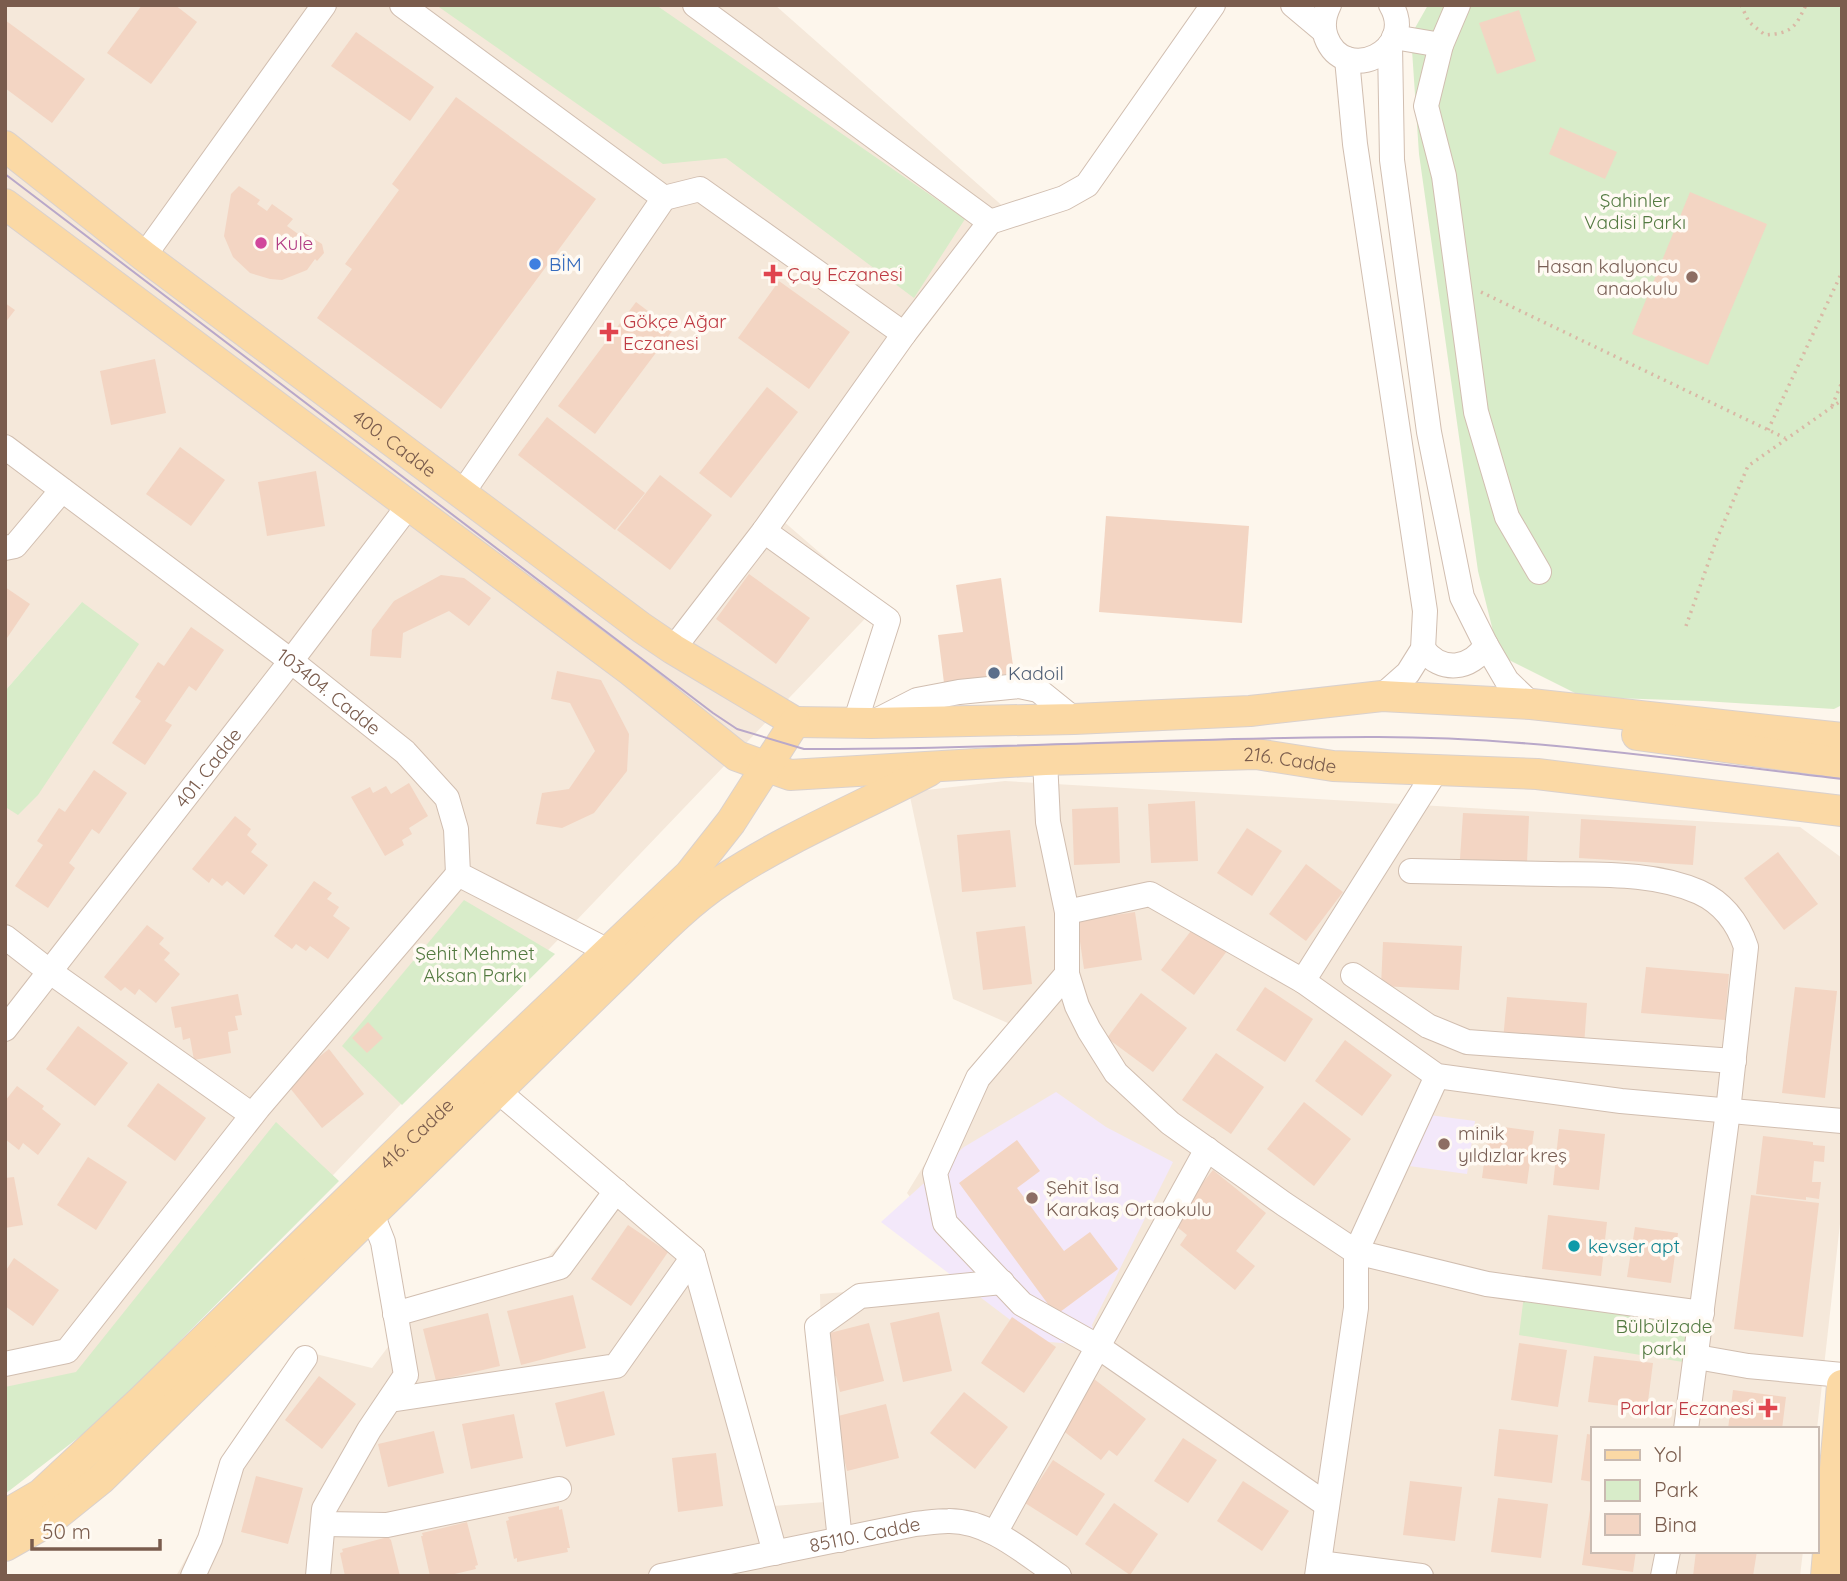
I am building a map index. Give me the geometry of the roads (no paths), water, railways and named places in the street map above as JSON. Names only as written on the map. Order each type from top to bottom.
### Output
[{"type":"main road","name":"400. Cadde","points":[[5,146],[144,256],[673,649],[795,722]]},
{"type":"main road","points":[[5,204],[631,671],[732,752],[740,791],[739,802],[731,821]]},
{"type":"main road","points":[[795,722],[1074,719],[1250,711],[1382,696],[1531,704],[1842,738]]},
{"type":"main road","points":[[1250,711],[1556,726],[1842,763]]},
{"type":"main road","points":[[1785,730],[1842,719]]},
{"type":"main road","name":"416. Cadde","points":[[5,1516],[41,1494],[141,1402],[690,874],[731,821],[795,722]]},
{"type":"main road","points":[[1256,754],[1322,750],[1478,754],[1676,772],[1842,794]]},
{"type":"main road","name":"216. Cadde","points":[[732,752],[790,775],[1045,760],[1256,754],[1333,765],[1537,774],[1842,811]]},
{"type":"main road","points":[[5,1546],[49,1521],[101,1479],[693,903],[724,879],[803,834],[937,767]]},
{"type":"main road","points":[[1794,804],[1842,832]]},
{"type":"main road","points":[[1826,1576],[1842,1385]]},
{"type":"street","points":[[144,256],[324,5]]},
{"type":"street","points":[[402,5],[664,198]]},
{"type":"street","points":[[695,5],[990,222]]},
{"type":"street","points":[[673,649],[764,531],[904,334],[990,222],[1064,198],[1087,185],[1213,5]]},
{"type":"street","points":[[1293,5],[1324,31],[1332,48],[1348,59],[1357,61],[1375,58],[1392,41],[1441,45]]},
{"type":"street","points":[[1324,31],[1329,5]]},
{"type":"street","points":[[1458,5],[1441,45],[1426,106],[1444,176],[1476,412],[1507,517],[1539,572]]},
{"type":"street","points":[[1393,6],[1396,18],[1392,41],[1392,160],[1429,432],[1462,597],[1507,681],[1531,704]]},
{"type":"street","points":[[1348,59],[1355,144],[1425,611],[1423,649],[1408,673],[1382,696]]},
{"type":"street","points":[[463,492],[664,198],[700,189],[904,334]]},
{"type":"street","name":"103404. Cadde","points":[[5,447],[291,661],[404,752],[447,798],[456,828],[458,874]]},
{"type":"street","points":[[5,548],[15,546],[62,490]]},
{"type":"street","name":"401. Cadde","points":[[5,1029],[409,505]]},
{"type":"street","points":[[764,531],[888,620],[863,723]]},
{"type":"street","points":[[1423,649],[1433,660],[1454,666],[1469,662],[1486,645]]},
{"type":"street","points":[[1045,760],[1048,822],[1067,912],[1067,974],[1083,1018],[1116,1073],[1170,1123],[1284,1205],[1356,1252],[1487,1284],[1702,1314]]},
{"type":"street","points":[[1303,981],[1437,769]]},
{"type":"street","points":[[1411,871],[1618,875],[1664,881],[1709,898],[1736,924],[1746,947],[1728,1111],[1686,1427]]},
{"type":"street","points":[[5,1364],[67,1351],[252,1115],[458,874],[608,951]]},
{"type":"street","points":[[1067,912],[1150,894],[1303,981],[1437,1076],[1621,1101],[1842,1121]]},
{"type":"street","points":[[5,937],[252,1115]]},
{"type":"street","points":[[1067,974],[978,1078],[935,1173],[945,1223],[1022,1304],[1097,1346],[1327,1505]]},
{"type":"street","points":[[1353,975],[1428,1026],[1467,1042],[1734,1061]]},
{"type":"street","points":[[1421,1576],[1318,1569],[1356,1308],[1356,1252],[1437,1076]]},
{"type":"street","points":[[498,1091],[693,1256],[775,1553]]},
{"type":"street","points":[[995,1533],[1207,1149]]},
{"type":"street","points":[[395,1314],[560,1267],[616,1191]]},
{"type":"street","points":[[318,1576],[324,1509],[369,1430],[406,1376],[383,1242],[372,1213]]},
{"type":"street","points":[[390,1400],[616,1366],[693,1256]]},
{"type":"street","points":[[840,1539],[817,1327],[860,1296],[1002,1282]]},
{"type":"street","points":[[1697,1357],[1748,1366],[1842,1375]]},
{"type":"street","points":[[193,1576],[211,1539],[232,1464],[305,1358]]},
{"type":"street","points":[[323,1524],[387,1525],[559,1489]]},
{"type":"street","name":"85110. Cadde","points":[[661,1576],[915,1524],[950,1520],[995,1533],[1059,1576]]},
{"type":"street","points":[[1663,1576],[1668,1553]]},
{"type":"tram line","points":[[5,174],[737,729],[804,749],[946,748],[1228,739],[1428,738],[1547,745],[1842,779]]},
{"type":"place","name":"Kule","points":[[261,243]]},
{"type":"place","name":"BİM","points":[[535,264]]},
{"type":"place","name":"Çay Eczanesi","points":[[773,274]]},
{"type":"place","name":"Hasan kalyoncu anaokulu","points":[[1692,277]]},
{"type":"place","name":"Gökçe Ağar Eczanesi","points":[[609,332]]},
{"type":"place","name":"Kadoil","points":[[994,673]]},
{"type":"place","name":"minik yıldızlar kreş","points":[[1444,1144]]},
{"type":"place","name":"Şehit İsa Karakaş Ortaokulu","points":[[1032,1198]]},
{"type":"place","name":"kevser apt","points":[[1574,1246]]},
{"type":"place","name":"Parlar Eczanesi","points":[[1768,1408]]},
{"type":"park label","name":"Şahinler Vadisi Parkı","points":[[1635,211]]},
{"type":"park label","name":"Şehit Mehmet Aksan Parkı","points":[[475,964]]},
{"type":"park label","name":"Bülbülzade parkı","points":[[1664,1337]]}]
